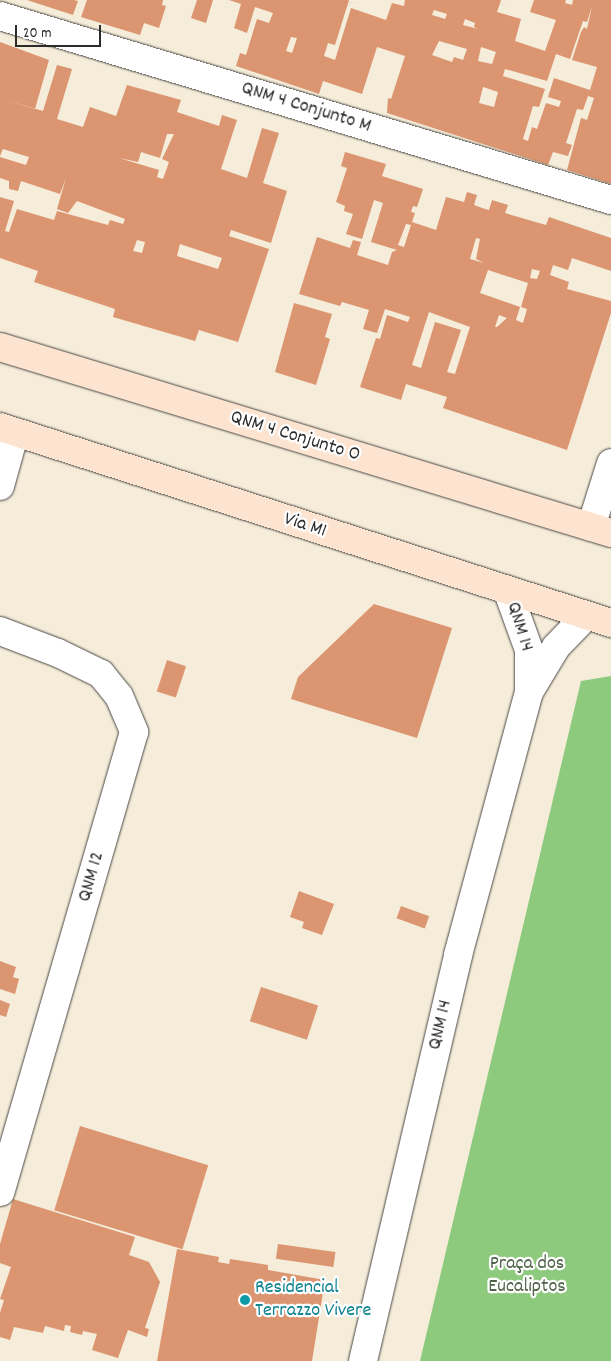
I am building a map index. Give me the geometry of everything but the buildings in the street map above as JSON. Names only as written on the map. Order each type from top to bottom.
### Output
[{"type":"main road","name":"QNM 4 Conjunto O","points":[[3,349],[601,530]]},
{"type":"main road","name":"Via M1","points":[[7,430],[599,620]]},
{"type":"street","name":"QNM 4 Conjunto M","points":[[0,16],[611,200]]},
{"type":"street","points":[[0,486],[7,430]]},
{"type":"street","points":[[601,530],[611,463]]},
{"type":"street","name":"QNM 14","points":[[508,592],[529,650],[530,692]]},
{"type":"street","name":"QNM 14","points":[[363,1361],[458,955],[530,692],[556,647],[599,620]]},
{"type":"street","name":"QNM 12","points":[[0,631],[58,653],[101,674],[119,696],[134,732],[0,1192]]},
{"type":"green space","name":"Praça dos Eucaliptos","points":[[611,676],[611,1361],[420,1361],[581,681]]},
{"type":"place","name":"Residencial Terrazzo Vivere","points":[[245,1300]]}]
